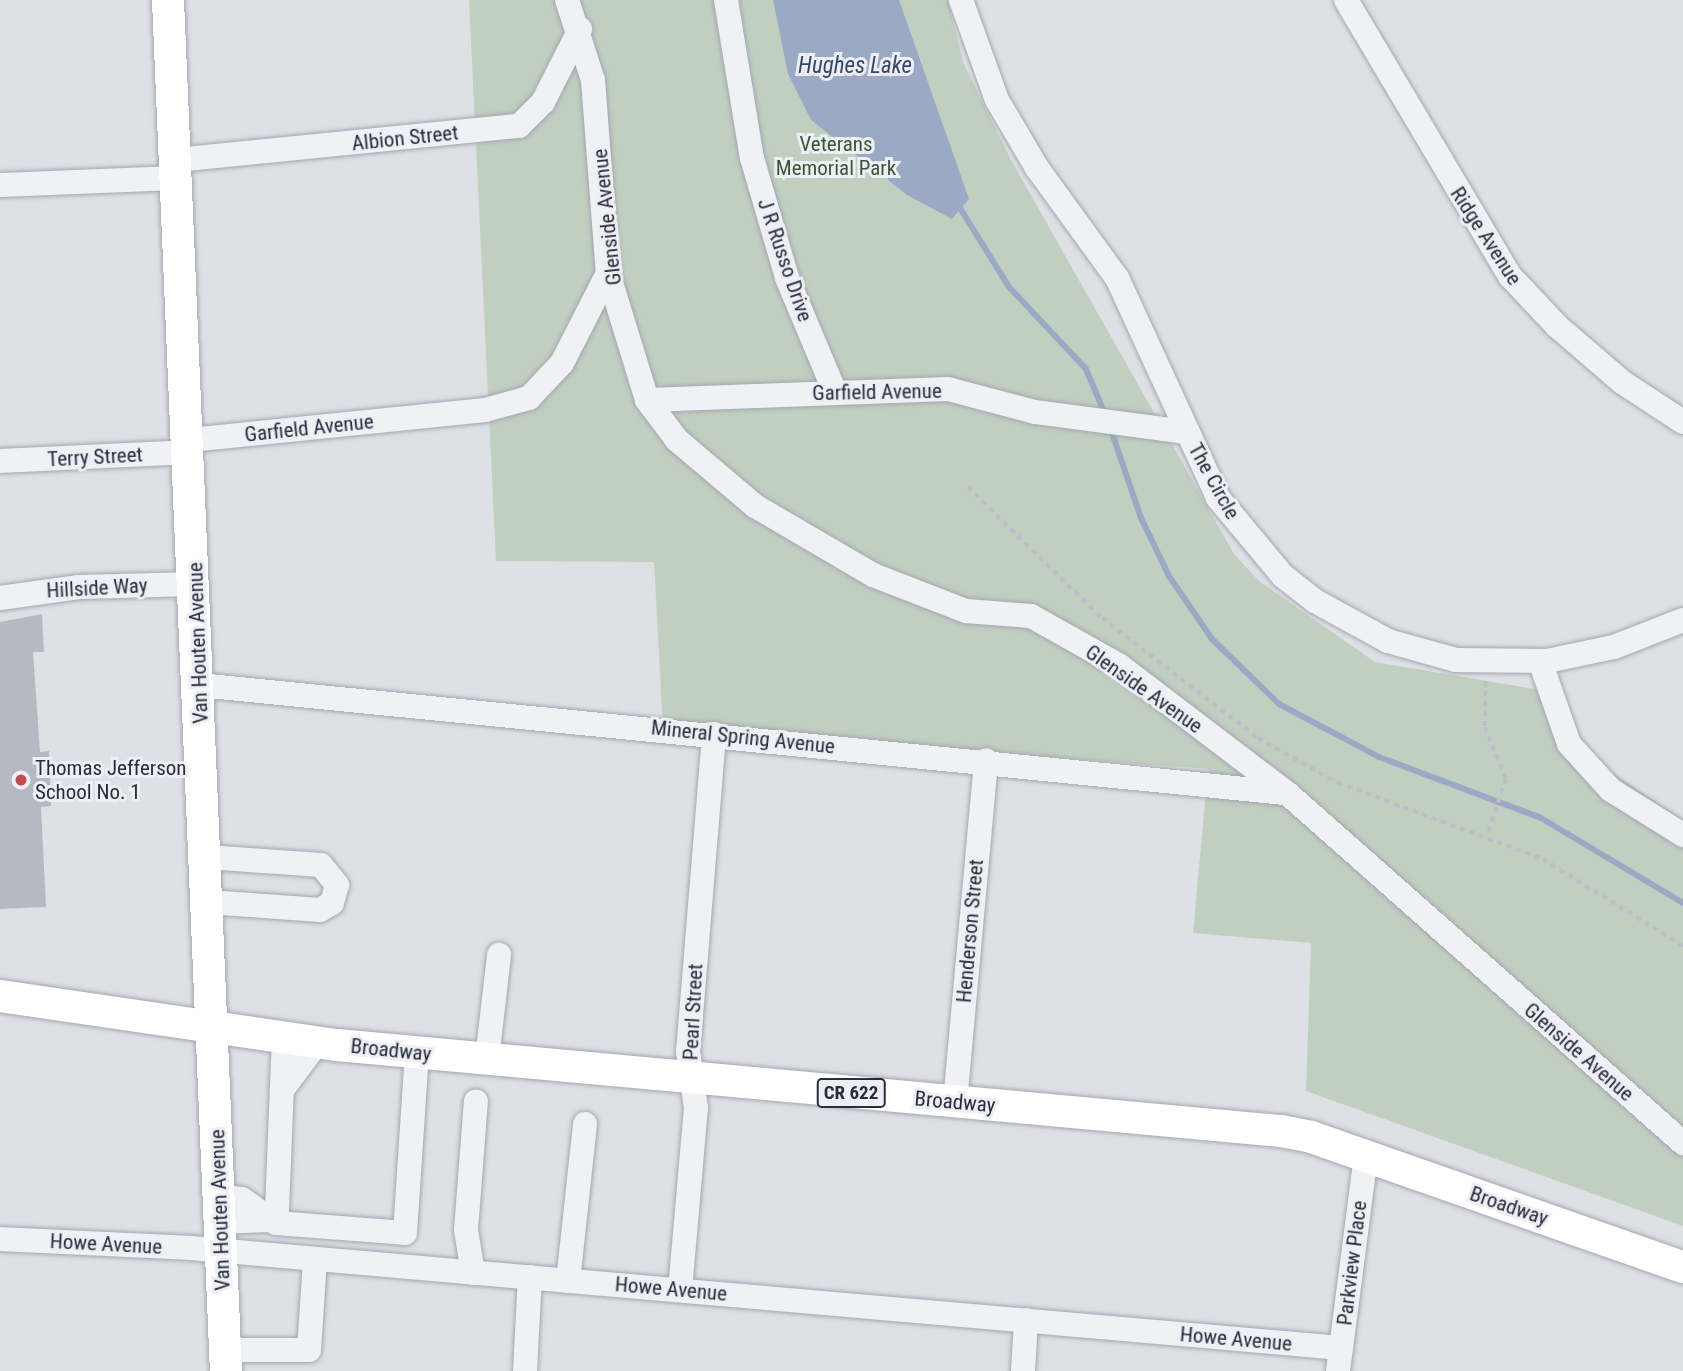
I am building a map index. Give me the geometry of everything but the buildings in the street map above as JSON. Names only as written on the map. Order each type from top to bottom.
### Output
[{"type":"main road","name":"Van Houten Avenue","points":[[168,0],[190,446],[226,1360]]},
{"type":"main road","name":"Broadway","points":[[0,996],[318,1042],[692,1079],[1281,1131],[1366,1156],[1683,1267]]},
{"type":"street","name":"Glenside Avenue","points":[[567,0],[580,29],[593,80],[608,273],[647,400],[677,440],[717,476],[806,539],[873,575],[966,611],[1031,616],[1120,666],[1287,793],[1683,1143]]},
{"type":"street","name":"J R Russo Drive","points":[[726,0],[752,158],[787,278],[835,392]]},
{"type":"street","name":"The Circle","points":[[961,0],[997,100],[1037,168],[1117,278],[1218,498],[1243,533],[1315,601],[1388,641],[1456,660],[1540,662],[1614,648],[1683,620]]},
{"type":"street","name":"Ridge Avenue","points":[[1346,0],[1510,276],[1557,326],[1622,382],[1683,422]]},
{"type":"street","name":"Albion Street","points":[[0,185],[176,169],[519,126],[543,102],[580,29]]},
{"type":"street","name":"Garfield Avenue","points":[[190,446],[485,410],[529,398],[562,363],[608,273]]},
{"type":"street","name":"Garfield Avenue","points":[[647,400],[948,389],[1035,412],[1187,432]]},
{"type":"street","name":"Terry Street","points":[[0,461],[190,446]]},
{"type":"street","name":"Hillside Way","points":[[0,598],[79,587],[195,584]]},
{"type":"street","points":[[1540,662],[1569,744],[1611,790],[1683,835]]},
{"type":"street","name":"Mineral Spring Avenue","points":[[199,685],[986,760],[1287,793]]},
{"type":"street","name":"Pearl Street","points":[[680,1290],[696,1108],[688,1052],[714,734]]},
{"type":"street","name":"Henderson Street","points":[[955,1101],[986,760]]},
{"type":"street","points":[[206,857],[321,865],[337,885],[332,903],[320,910],[208,902]]},
{"type":"street","points":[[487,1059],[499,955]]},
{"type":"street","points":[[268,1220],[277,1210],[284,1037]]},
{"type":"street","points":[[282,1090],[318,1042]]},
{"type":"street","points":[[396,1266],[416,1052]]},
{"type":"street","points":[[473,1273],[466,1230],[477,1101]]},
{"type":"street","points":[[568,1280],[584,1124]]},
{"type":"street","name":"Parkview Place","points":[[1339,1359],[1366,1156]]},
{"type":"street","points":[[221,1223],[242,1199],[268,1220],[401,1233]]},
{"type":"street","name":"Howe Avenue","points":[[0,1239],[221,1223],[315,1260],[1026,1320],[1339,1359]]},
{"type":"street","points":[[226,1360],[309,1350],[315,1260]]},
{"type":"street","points":[[525,1371],[530,1277]]},
{"type":"street","points":[[1023,1371],[1026,1320]]},
{"type":"path","points":[[968,487],[1102,618],[1258,738],[1349,787],[1487,836],[1577,877],[1616,908],[1683,946]]},
{"type":"path","points":[[1486,661],[1485,727],[1506,779],[1487,836]]},
{"type":"green space","name":"Veterans Memorial Park","points":[[469,0],[948,0],[963,62],[1011,160],[1234,554],[1259,581],[1375,662],[1540,690],[1579,750],[1683,820],[1683,1226],[1306,1091],[1311,943],[1193,933],[1208,769],[663,728],[654,562],[496,561]]},
{"type":"water","name":"Hughes Lake","points":[[773,0],[899,0],[969,199],[952,219],[907,195],[811,120],[788,74]]},
{"type":"waterway","points":[[960,208],[1009,287],[1086,369],[1105,414]]},
{"type":"waterway","points":[[1110,427],[1141,518],[1169,576],[1212,639],[1279,704],[1379,757],[1541,818],[1683,903]]},
{"type":"place","name":"Thomas Jefferson School No. 1","points":[[21,780]]}]
